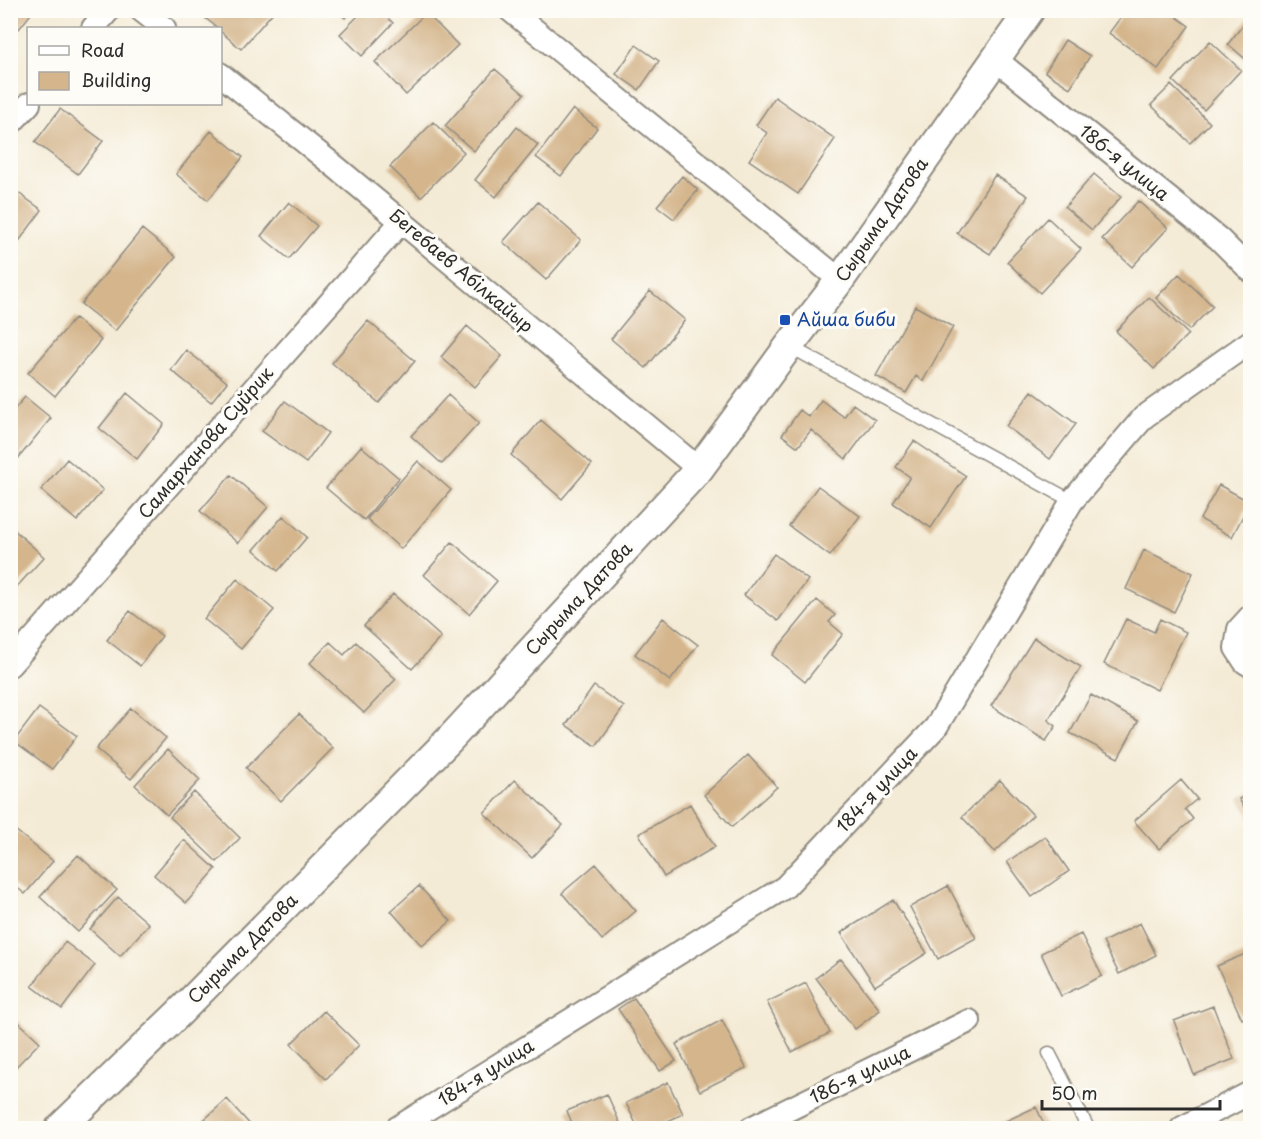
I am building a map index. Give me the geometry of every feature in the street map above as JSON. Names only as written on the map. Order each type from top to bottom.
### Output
[{"type":"street","points":[[94,27],[109,10]]},
{"type":"street","points":[[141,10],[163,27]]},
{"type":"street","points":[[510,10],[840,280]]},
{"type":"street","name":"Сырыма Датова","points":[[60,1128],[178,1014],[449,740],[699,469],[840,280],[1030,10]]},
{"type":"street","name":"186-я улица","points":[[995,59],[1219,238],[1251,270]]},
{"type":"street","name":"Бегебаев Абілкайыр","points":[[222,76],[402,221],[699,469]]},
{"type":"street","points":[[10,124],[27,105]]},
{"type":"street","name":"Самарханова Суйрик","points":[[10,665],[402,221]]},
{"type":"street","name":"184-я улица","points":[[397,1128],[785,887],[936,727],[1072,501],[1144,417],[1251,342]]},
{"type":"street","points":[[1251,617],[1239,629],[1236,648],[1245,662],[1251,665]]},
{"type":"street","name":"186-я улица","points":[[751,1128],[969,1021]]},
{"type":"street","points":[[1182,1128],[1251,1093]]},
{"type":"lane","points":[[789,346],[1072,501]]},
{"type":"lane","points":[[1050,1053],[1088,1128]]},
{"type":"building","points":[[10,10],[34,10],[19,29],[10,22]]},
{"type":"building","points":[[212,10],[275,10],[241,49],[222,33],[222,27],[217,27],[205,18]]},
{"type":"building","points":[[336,10],[351,10],[345,18]]},
{"type":"building","points":[[364,10],[380,10],[393,23],[362,56],[340,34]]},
{"type":"building","points":[[1126,10],[1167,10],[1189,26],[1158,69],[1109,33]]},
{"type":"building","points":[[426,13],[458,45],[406,95],[375,62]]},
{"type":"building","points":[[1250,16],[1250,63],[1228,44]]},
{"type":"building","points":[[1065,40],[1090,56],[1070,88],[1045,72]]},
{"type":"building","points":[[1210,41],[1241,70],[1204,110],[1173,81]]},
{"type":"building","points":[[636,45],[659,61],[639,90],[616,74]]},
{"type":"building","points":[[495,69],[524,94],[474,151],[445,126]]},
{"type":"building","points":[[1171,85],[1210,123],[1190,143],[1151,105]]},
{"type":"building","points":[[775,97],[835,139],[798,194],[749,160],[767,133],[756,125]]},
{"type":"building","points":[[60,109],[103,141],[78,174],[35,142]]},
{"type":"building","points":[[573,109],[597,128],[561,176],[536,157]]},
{"type":"building","points":[[433,122],[464,152],[421,197],[390,167]]},
{"type":"building","points":[[517,127],[538,145],[496,197],[475,180]]},
{"type":"building","points":[[211,131],[243,157],[208,200],[176,174]]},
{"type":"building","points":[[1094,174],[1121,197],[1092,230],[1065,207]]},
{"type":"building","points":[[995,175],[1028,196],[990,254],[957,233]]},
{"type":"building","points":[[682,176],[698,190],[674,219],[657,206]]},
{"type":"building","points":[[10,187],[42,210],[17,244],[10,240]]},
{"type":"building","points":[[1138,201],[1168,228],[1132,267],[1102,239]]},
{"type":"building","points":[[289,202],[317,226],[289,259],[261,236]]},
{"type":"building","points":[[538,202],[581,240],[546,280],[503,242]]},
{"type":"building","points":[[1048,218],[1081,249],[1040,293],[1007,262]]},
{"type":"building","points":[[142,229],[176,257],[115,331],[81,304]]},
{"type":"building","points":[[1179,274],[1213,306],[1189,330],[1156,298]]},
{"type":"building","points":[[650,291],[685,320],[646,368],[611,339]]},
{"type":"building","points":[[1149,297],[1188,334],[1154,369],[1116,331]]},
{"type":"building","points":[[915,306],[953,327],[923,381],[916,376],[906,393],[876,376]]},
{"type":"building","points":[[75,318],[101,340],[55,396],[28,373]]},
{"type":"building","points":[[368,321],[415,361],[379,403],[332,363]]},
{"type":"building","points":[[467,326],[502,356],[475,387],[441,357]]},
{"type":"building","points":[[186,350],[227,382],[211,402],[171,370]]},
{"type":"building","points":[[1032,391],[1076,424],[1050,459],[1006,426]]},
{"type":"building","points":[[127,393],[164,424],[137,459],[99,428]]},
{"type":"building","points":[[448,395],[479,423],[442,464],[411,436]]},
{"type":"building","points":[[25,397],[51,418],[12,466],[10,414]]},
{"type":"building","points":[[821,400],[844,417],[853,404],[875,420],[846,459],[811,430],[798,447],[782,435],[800,410],[809,417]]},
{"type":"building","points":[[285,401],[328,433],[306,463],[262,431]]},
{"type":"building","points":[[541,420],[592,464],[562,499],[511,455]]},
{"type":"building","points":[[914,441],[966,476],[931,528],[893,503],[910,477],[896,467]]},
{"type":"building","points":[[361,446],[399,478],[364,520],[326,488]]},
{"type":"building","points":[[67,459],[103,490],[77,521],[41,490]]},
{"type":"building","points":[[418,461],[451,490],[401,549],[367,519]]},
{"type":"building","points":[[231,475],[268,507],[238,543],[200,511]]},
{"type":"building","points":[[1219,485],[1250,502],[1232,537],[1200,519]]},
{"type":"building","points":[[818,486],[860,516],[830,556],[789,526]]},
{"type":"building","points":[[283,516],[307,537],[278,571],[254,550]]},
{"type":"building","points":[[10,526],[44,557],[10,594]]},
{"type":"building","points":[[452,542],[497,581],[469,614],[424,575]]},
{"type":"building","points":[[1144,550],[1193,573],[1174,612],[1126,589]]},
{"type":"building","points":[[774,554],[808,580],[778,621],[744,595]]},
{"type":"building","points":[[237,579],[274,610],[241,649],[204,619]]},
{"type":"building","points":[[393,594],[441,637],[412,669],[364,626]]},
{"type":"building","points":[[817,600],[835,615],[829,622],[843,634],[805,682],[772,655]]},
{"type":"building","points":[[130,611],[162,636],[140,666],[107,640]]},
{"type":"building","points":[[663,618],[698,645],[670,681],[635,654]]},
{"type":"building","points":[[1126,619],[1154,632],[1160,619],[1186,632],[1157,690],[1104,664]]},
{"type":"building","points":[[1034,638],[1081,667],[1048,720],[1056,726],[1046,741],[991,706]]},
{"type":"building","points":[[330,642],[344,655],[356,642],[396,679],[364,713],[310,663]]},
{"type":"building","points":[[594,686],[624,707],[596,746],[566,725]]},
{"type":"building","points":[[1091,695],[1138,721],[1118,758],[1070,733]]},
{"type":"building","points":[[39,708],[77,736],[52,769],[14,741]]},
{"type":"building","points":[[131,708],[166,738],[131,779],[96,749]]},
{"type":"building","points":[[299,714],[333,748],[281,801],[246,768]]},
{"type":"building","points":[[168,749],[200,780],[167,815],[135,785]]},
{"type":"building","points":[[748,755],[777,787],[732,827],[704,795]]},
{"type":"building","points":[[515,780],[563,825],[532,858],[484,813]]},
{"type":"building","points":[[1000,780],[1033,815],[995,852],[962,817]]},
{"type":"building","points":[[1181,780],[1197,799],[1185,809],[1193,819],[1159,849],[1134,821]]},
{"type":"building","points":[[194,792],[240,838],[217,862],[170,817]]},
{"type":"building","points":[[1250,792],[1250,817],[1239,799]]},
{"type":"building","points":[[690,804],[715,847],[664,877],[639,834]]},
{"type":"building","points":[[14,829],[53,861],[25,894],[10,882],[10,834]]},
{"type":"building","points":[[1045,836],[1069,871],[1032,897],[1007,862]]},
{"type":"building","points":[[184,840],[216,869],[186,903],[154,875]]},
{"type":"building","points":[[78,855],[117,890],[78,932],[40,897]]},
{"type":"building","points":[[596,864],[636,911],[602,940],[562,893]]},
{"type":"building","points":[[419,886],[451,921],[422,946],[391,911]]},
{"type":"building","points":[[948,886],[976,938],[938,959],[910,907]]},
{"type":"building","points":[[118,897],[149,924],[120,956],[90,929]]},
{"type":"building","points":[[893,900],[927,953],[875,986],[841,933]]},
{"type":"building","points":[[1140,923],[1156,955],[1119,974],[1103,942]]},
{"type":"building","points":[[1081,934],[1102,976],[1061,996],[1041,953]]},
{"type":"building","points":[[65,942],[95,965],[62,1009],[32,986]]},
{"type":"building","points":[[1245,954],[1250,964],[1250,1015],[1242,1019],[1217,966]]},
{"type":"building","points":[[841,959],[880,1010],[855,1029],[816,978]]},
{"type":"building","points":[[806,983],[830,1033],[792,1052],[767,1002]]},
{"type":"building","points":[[634,998],[676,1061],[660,1071],[618,1009]]},
{"type":"building","points":[[1213,1006],[1234,1059],[1194,1075],[1174,1021]]},
{"type":"building","points":[[324,1011],[359,1045],[326,1079],[291,1044]]},
{"type":"building","points":[[10,1014],[40,1042],[10,1073]]},
{"type":"building","points":[[722,1020],[746,1068],[700,1091],[676,1044]]},
{"type":"building","points":[[668,1082],[683,1114],[653,1128],[638,1128],[626,1103]]},
{"type":"building","points":[[607,1094],[622,1128],[574,1128],[567,1111]]},
{"type":"building","points":[[227,1099],[253,1128],[195,1128]]},
{"type":"building","points":[[1036,1107],[1046,1128],[1001,1128],[999,1124]]},
{"type":"place","name":"Айша биби","points":[[785,320]]}]
